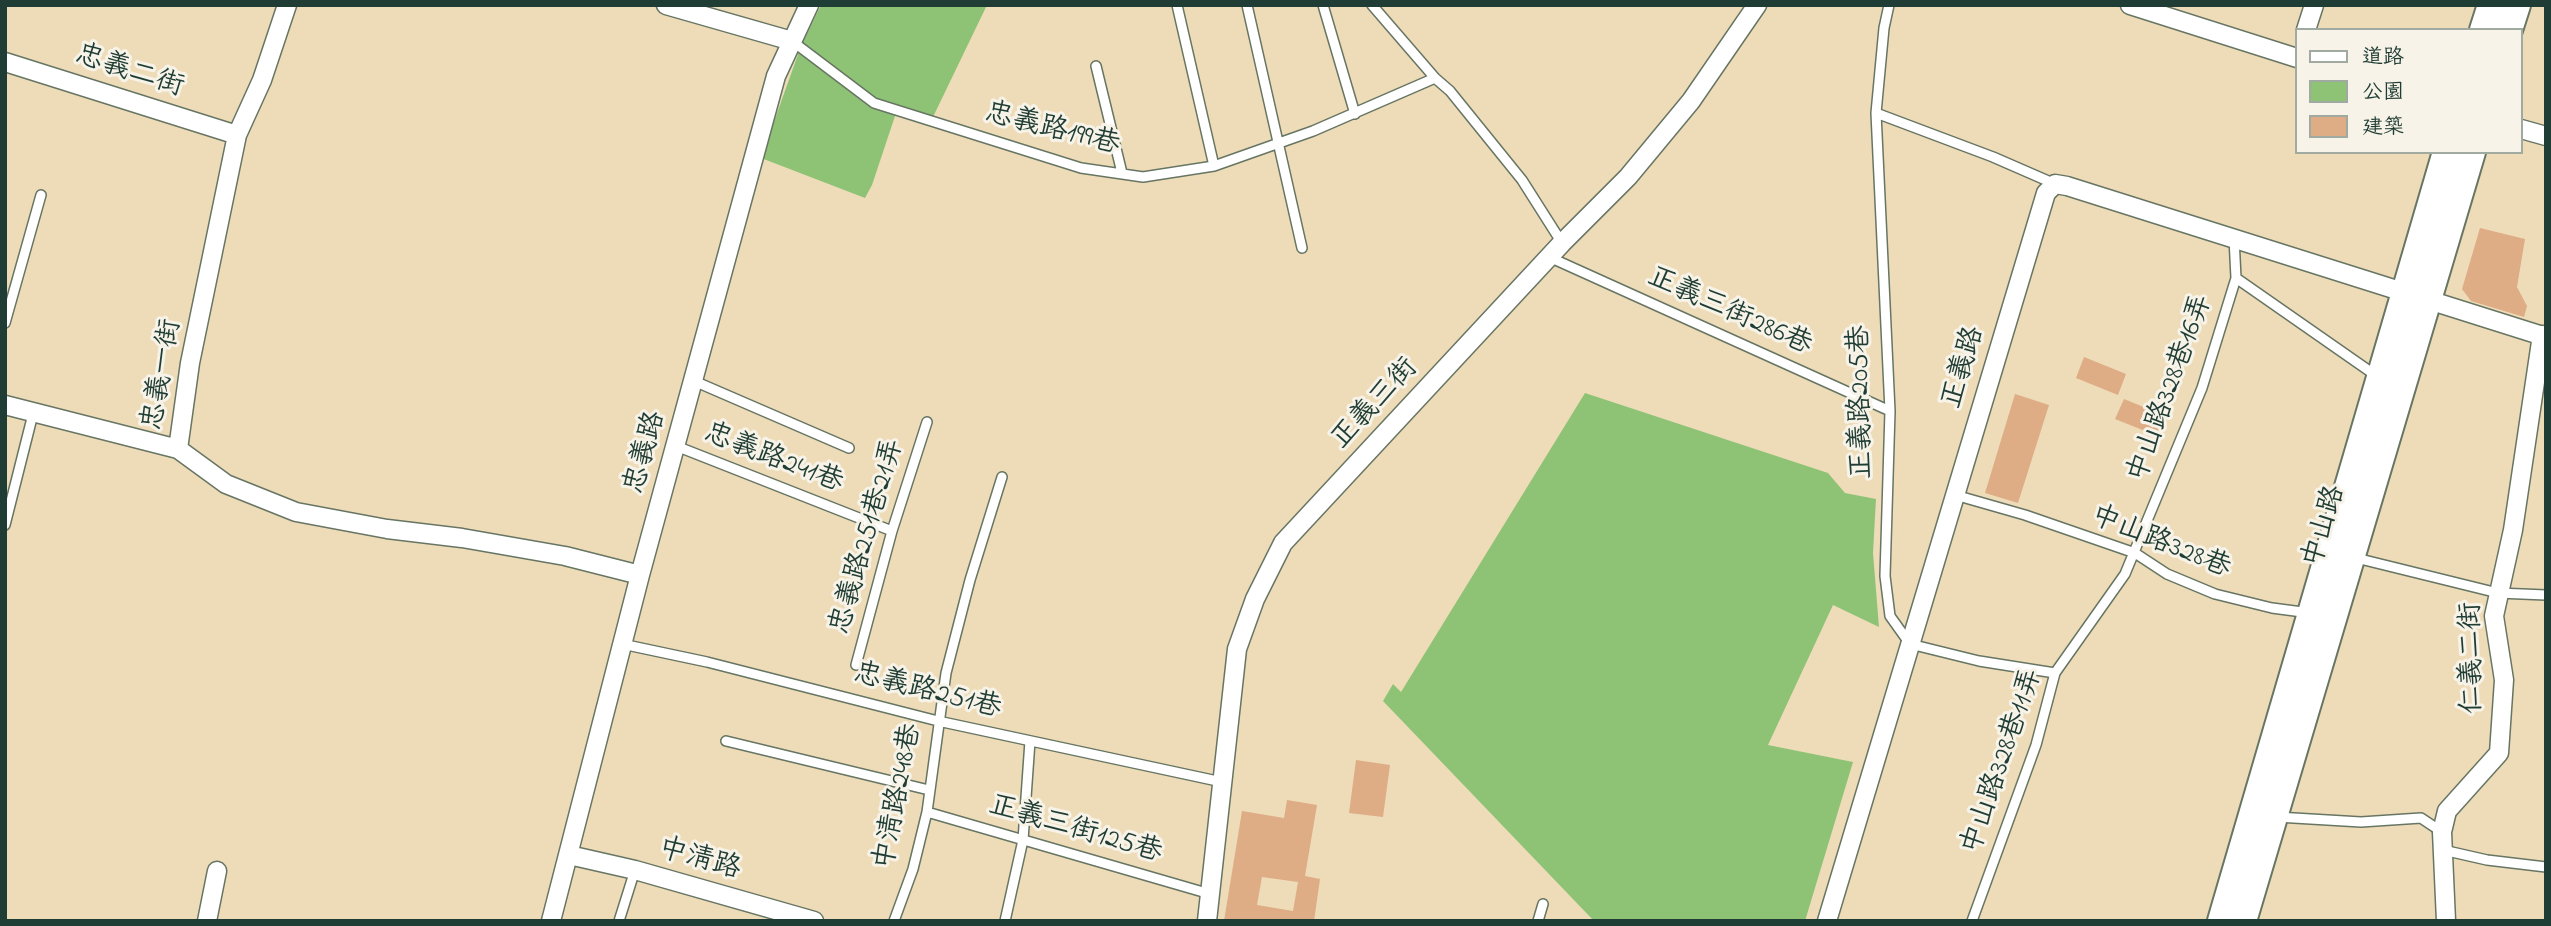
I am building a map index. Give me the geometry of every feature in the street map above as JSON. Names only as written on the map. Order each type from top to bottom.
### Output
[{"type":"main road","points":[[2484,28],[2490,5]]},
{"type":"main road","points":[[2510,28],[2517,5]]},
{"type":"main road","name":"中山路","points":[[2243,921],[2351,557],[2416,295],[2445,154]]},
{"type":"main road","name":"中山路","points":[[2221,921],[2379,377],[2416,295],[2471,154]]},
{"type":"street","name":"忠義一街","points":[[287,5],[262,80],[237,135],[190,363],[178,449],[226,484],[296,512],[565,556],[640,575]]},
{"type":"street","points":[[666,5],[792,41]]},
{"type":"street","name":"忠義路","points":[[551,921],[640,575],[776,76],[809,5]]},
{"type":"street","name":"正義三街","points":[[1207,921],[1237,649],[1255,599],[1283,543],[1562,243],[1628,177],[1691,101],[1757,5]]},
{"type":"street","points":[[2307,28],[2314,5]]},
{"type":"street","points":[[2140,7],[2296,58]]},
{"type":"street","name":"忠義二街","points":[[5,62],[237,135]]},
{"type":"street","points":[[2523,130],[2546,136]]},
{"type":"street","points":[[2055,184],[2544,336]]},
{"type":"street","name":"正義路","points":[[1827,921],[2046,193],[2055,184]]},
{"type":"street","name":"仁義二街","points":[[2446,921],[2443,841],[2447,811],[2499,753],[2504,680],[2494,616],[2513,530],[2544,336]]},
{"type":"street","points":[[5,405],[178,449]]},
{"type":"street","name":"中清路","points":[[569,855],[635,870],[809,920]]},
{"type":"street","points":[[207,921],[216,871]]},
{"type":"lane","points":[[1177,5],[1214,166]]},
{"type":"lane","points":[[1247,5],[1302,248]]},
{"type":"lane","points":[[1323,5],[1355,114]]},
{"type":"lane","points":[[1372,5],[1435,78],[1450,91],[1522,180],[1562,243]]},
{"type":"lane","name":"正義路205巷","points":[[1889,5],[1884,28],[1876,113],[1890,411],[1885,576],[1891,616],[1910,645]]},
{"type":"lane","name":"忠義路199巷","points":[[792,41],[874,103],[1081,168],[1143,177],[1214,166],[1355,114],[1435,78]]},
{"type":"lane","points":[[1096,66],[1122,173]]},
{"type":"lane","points":[[1876,113],[1993,157],[2055,184]]},
{"type":"lane","points":[[5,323],[41,195]]},
{"type":"lane","name":"中山路328巷16弄","points":[[2135,553],[2202,388],[2236,278],[2234,238]]},
{"type":"lane","name":"正義三街286巷","points":[[1549,257],[1890,411]]},
{"type":"lane","points":[[2236,278],[2379,377]]},
{"type":"lane","points":[[694,381],[849,448]]},
{"type":"lane","points":[[5,525],[33,414]]},
{"type":"lane","name":"忠義路251巷21弄","points":[[856,665],[892,531],[927,422]]},
{"type":"lane","name":"忠義路241巷","points":[[676,446],[892,531]]},
{"type":"lane","name":"中清路248巷","points":[[894,921],[913,869],[927,812],[946,673],[970,580],[1002,477]]},
{"type":"lane","name":"中山路328巷","points":[[1955,495],[2025,515],[2135,553],[2167,574],[2215,594],[2272,608],[2311,613]]},
{"type":"lane","name":"中山路328巷11弄","points":[[1972,921],[2036,745],[2055,673],[2125,574],[2135,553]]},
{"type":"lane","points":[[2351,557],[2498,593],[2546,594]]},
{"type":"lane","name":"忠義路251巷","points":[[622,644],[707,662],[938,721],[1223,782]]},
{"type":"lane","points":[[1910,645],[1979,661],[2055,673]]},
{"type":"lane","points":[[726,741],[929,790]]},
{"type":"lane","points":[[1005,921],[1023,840],[1030,741]]},
{"type":"lane","name":"正義三街125巷","points":[[927,812],[1210,894]]},
{"type":"lane","points":[[2273,816],[2361,822],[2421,818],[2443,841],[2487,859],[2546,867]]},
{"type":"lane","points":[[620,921],[635,870]]},
{"type":"lane","points":[[1538,921],[1543,904]]},
{"type":"green space","points":[[821,5],[987,5],[933,117],[898,107],[872,185],[865,198],[761,158],[801,46]]},
{"type":"green space","points":[[1585,393],[1828,473],[1845,493],[1876,499],[1873,553],[1879,627],[1833,605],[1768,745],[1853,762],[1805,921],[1594,921],[1383,701],[1393,684],[1401,692]]},
{"type":"building","points":[[2480,228],[2525,239],[2517,287],[2527,306],[2524,317],[2471,301],[2462,289]]},
{"type":"building","points":[[2084,357],[2126,374],[2118,395],[2076,378]]},
{"type":"building","points":[[2015,394],[2049,405],[2018,503],[1985,493]]},
{"type":"building","points":[[2124,399],[2168,417],[2160,437],[2115,419]]},
{"type":"building","points":[[1356,760],[1390,765],[1383,817],[1349,813]]},
{"type":"building","points":[[1287,800],[1317,805],[1305,876],[1320,879],[1314,921],[1224,921],[1242,811],[1284,818]],"holes":[[[1262,877],[1298,882],[1293,911],[1257,905]]]}]
